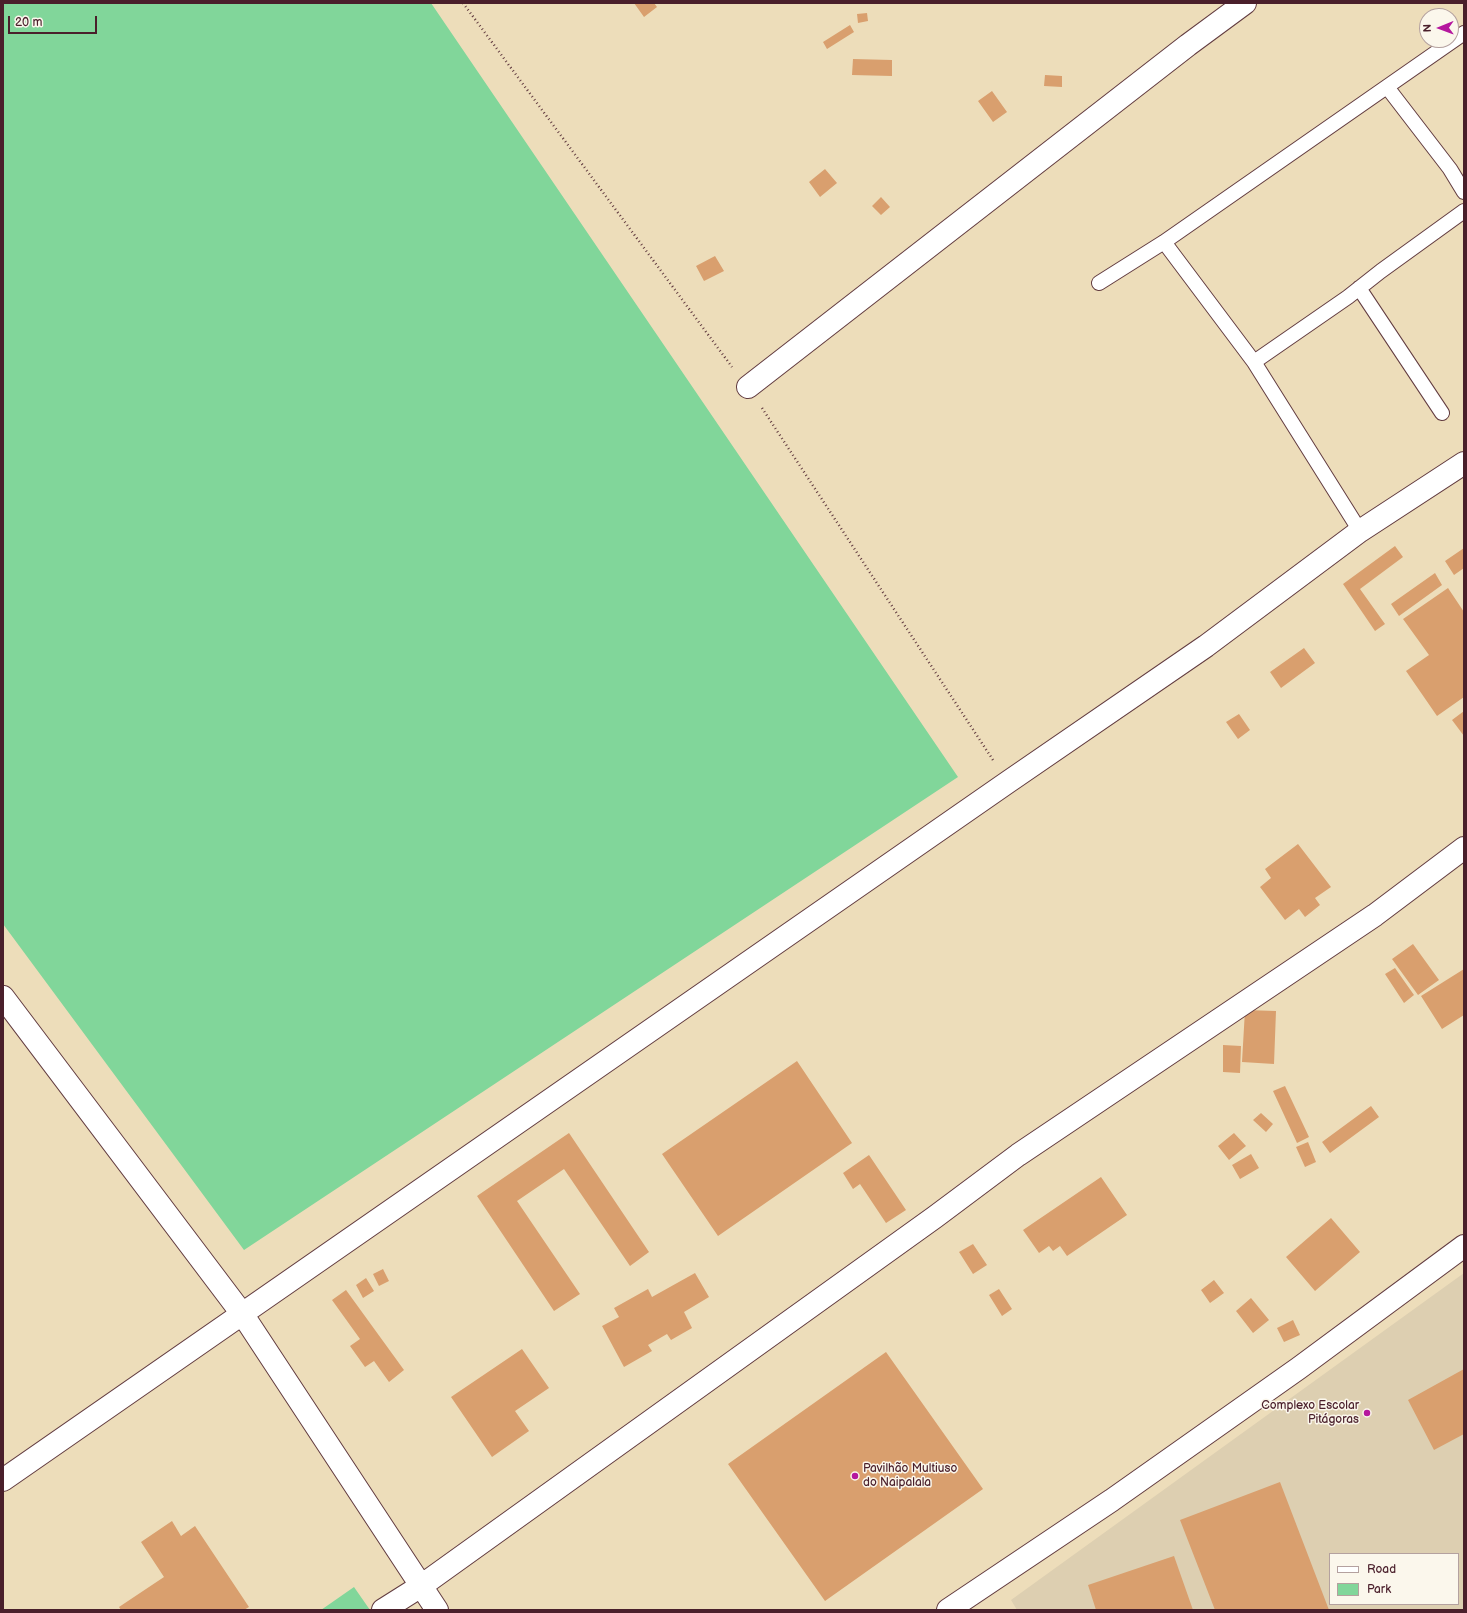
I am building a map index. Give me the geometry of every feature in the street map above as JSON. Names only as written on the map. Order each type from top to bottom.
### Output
[{"type":"street","points":[[748,387],[1188,45],[1245,3]]},
{"type":"street","points":[[3,1480],[1206,646],[1360,531],[1464,463]]},
{"type":"street","points":[[383,1610],[421,1586],[935,1217],[1018,1155],[1374,915],[1464,848]]},
{"type":"street","points":[[3,997],[243,1315],[437,1610]]},
{"type":"street","points":[[948,1610],[1112,1500],[1293,1373],[1464,1246]]},
{"type":"lane","points":[[1098,283],[1164,242],[1464,33]]},
{"type":"lane","points":[[1387,87],[1450,168],[1464,192]]},
{"type":"lane","points":[[1254,362],[1359,288],[1380,271],[1464,211]]},
{"type":"lane","points":[[1164,242],[1254,362],[1360,531]]},
{"type":"lane","points":[[1359,288],[1442,413]]},
{"type":"shaded area","name":"Complexo Escolar Pitágoras","points":[[1464,1273],[1464,1610],[1017,1610],[1011,1600]]},
{"type":"green space","points":[[3,3],[431,3],[958,777],[244,1250],[3,924]]},
{"type":"green space","points":[[354,1587],[370,1610],[321,1610]]},
{"type":"building","points":[[634,3],[654,3],[657,7],[644,17]]},
{"type":"building","points":[[867,13],[868,21],[858,23],[857,14]]},
{"type":"building","points":[[850,25],[854,32],[827,49],[823,42]]},
{"type":"building","points":[[853,59],[892,60],[892,76],[852,75]]},
{"type":"building","points":[[1045,75],[1062,76],[1062,87],[1044,86]]},
{"type":"building","points":[[992,91],[1007,112],[993,122],[978,101]]},
{"type":"building","points":[[825,169],[837,183],[820,197],[809,182]]},
{"type":"building","points":[[881,197],[890,207],[881,215],[872,206]]},
{"type":"building","points":[[715,256],[724,271],[704,281],[696,266]]},
{"type":"building","points":[[1395,546],[1403,557],[1360,589],[1385,624],[1375,631],[1343,584]]},
{"type":"building","points":[[1464,548],[1464,568],[1454,575],[1445,561]]},
{"type":"building","points":[[1435,573],[1442,585],[1399,616],[1391,604]]},
{"type":"building","points":[[1448,588],[1464,612],[1464,697],[1437,716],[1406,671],[1429,655],[1403,619]]},
{"type":"building","points":[[1304,648],[1315,663],[1281,688],[1270,672]]},
{"type":"building","points":[[1464,711],[1464,736],[1452,720]]},
{"type":"building","points":[[1239,714],[1250,730],[1238,739],[1226,722]]},
{"type":"building","points":[[1298,844],[1331,887],[1315,898],[1320,905],[1305,917],[1299,909],[1285,920],[1260,887],[1271,878],[1265,869]]},
{"type":"building","points":[[1413,944],[1439,980],[1418,995],[1392,959]]},
{"type":"building","points":[[1395,968],[1414,995],[1404,1003],[1385,974]]},
{"type":"building","points":[[1464,969],[1464,1015],[1442,1029],[1421,996]]},
{"type":"building","points":[[1245,1010],[1276,1011],[1274,1064],[1242,1062]]},
{"type":"building","points":[[1223,1045],[1241,1046],[1240,1073],[1223,1072]]},
{"type":"building","points":[[797,1061],[852,1143],[718,1236],[662,1154]]},
{"type":"building","points":[[1285,1086],[1309,1137],[1297,1143],[1273,1091]]},
{"type":"building","points":[[1371,1106],[1379,1117],[1330,1153],[1322,1142]]},
{"type":"building","points":[[1261,1113],[1273,1124],[1266,1132],[1253,1120]]},
{"type":"building","points":[[569,1133],[649,1252],[630,1266],[564,1169],[517,1201],[580,1294],[554,1311],[477,1196]]},
{"type":"building","points":[[1234,1133],[1246,1146],[1229,1160],[1218,1146]]},
{"type":"building","points":[[1308,1142],[1316,1162],[1305,1167],[1296,1147]]},
{"type":"building","points":[[1251,1154],[1259,1168],[1240,1179],[1232,1165]]},
{"type":"building","points":[[869,1155],[906,1210],[886,1223],[860,1184],[853,1189],[843,1173]]},
{"type":"building","points":[[1101,1177],[1127,1215],[1067,1256],[1060,1246],[1053,1251],[1049,1246],[1039,1253],[1023,1230]]},
{"type":"building","points":[[1331,1218],[1360,1252],[1315,1291],[1286,1257]]},
{"type":"building","points":[[973,1244],[987,1265],[973,1274],[959,1252]]},
{"type":"building","points":[[383,1269],[389,1281],[379,1286],[373,1274]]},
{"type":"building","points":[[695,1273],[709,1297],[684,1312],[692,1328],[671,1340],[667,1334],[648,1345],[652,1351],[624,1367],[602,1326],[619,1317],[614,1308],[648,1289],[652,1297]]},
{"type":"building","points":[[366,1278],[374,1291],[363,1298],[356,1285]]},
{"type":"building","points":[[1214,1280],[1224,1293],[1210,1303],[1201,1290]]},
{"type":"building","points":[[999,1289],[1012,1309],[1002,1316],[989,1295]]},
{"type":"building","points":[[346,1290],[404,1370],[389,1382],[374,1361],[365,1367],[350,1346],[360,1339],[332,1300]]},
{"type":"building","points":[[1251,1298],[1269,1320],[1253,1333],[1236,1311]]},
{"type":"building","points":[[1293,1320],[1300,1335],[1284,1342],[1277,1328]]},
{"type":"building","points":[[522,1349],[549,1388],[515,1411],[529,1431],[492,1457],[451,1397]]},
{"type":"building","name":"Pavilhão Multiuso do Naipalala","points":[[886,1352],[983,1489],[825,1601],[728,1464]]},
{"type":"building","points":[[1464,1369],[1464,1434],[1434,1450],[1408,1400]]},
{"type":"building","points":[[1280,1482],[1329,1610],[1215,1610],[1180,1520]]},
{"type":"building","points":[[172,1521],[181,1536],[195,1526],[249,1607],[244,1610],[121,1610],[119,1607],[164,1577],[141,1542]]},
{"type":"building","points":[[1174,1556],[1193,1610],[1096,1610],[1088,1585]]},
{"type":"place","name":"Complexo Escolar Pitágoras","points":[[1367,1413]]},
{"type":"place","name":"Pavilhão Multiuso do Naipalala","points":[[855,1476]]}]
